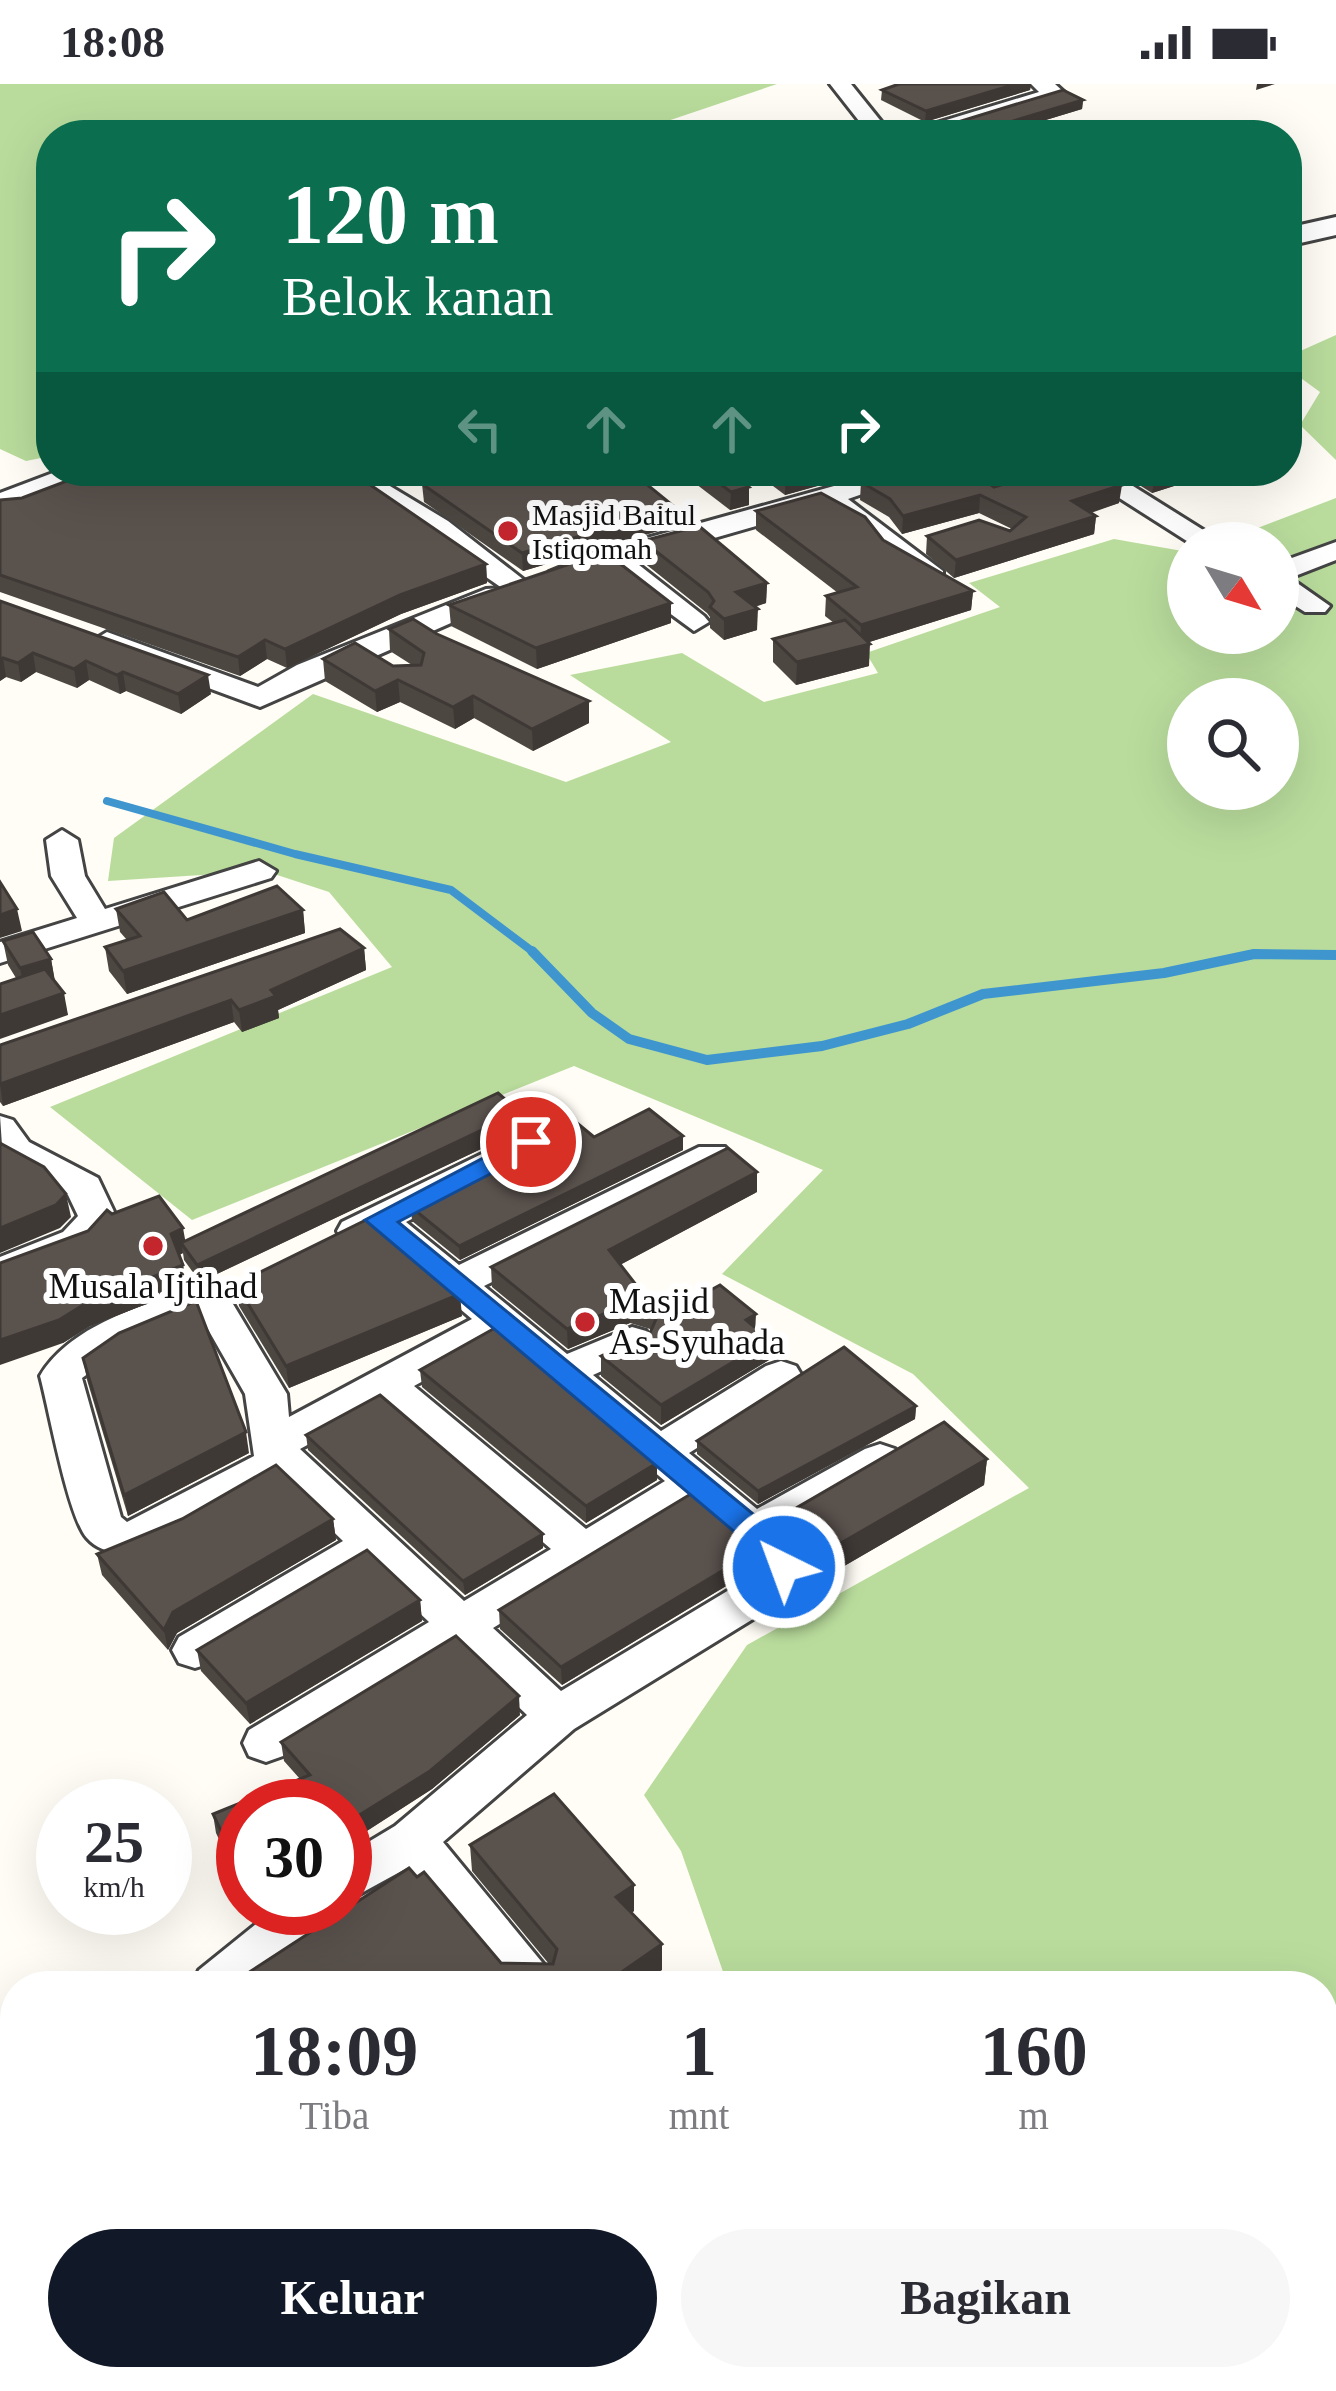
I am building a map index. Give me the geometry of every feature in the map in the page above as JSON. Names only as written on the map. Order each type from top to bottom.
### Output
[{"type":"street","points":[[954,120],[1047,90]]},
{"type":"street","points":[[853,92],[871,120]]},
{"type":"street","points":[[1302,234],[1336,226]]},
{"type":"street","points":[[6,497],[41,486]]},
{"type":"street","points":[[368,486],[438,527],[519,587]]},
{"type":"street","points":[[748,486],[780,510]]},
{"type":"street","points":[[86,634],[260,698],[359,650],[519,587],[826,498],[850,486]]},
{"type":"street","points":[[1115,486],[1175,522]]},
{"type":"street","points":[[389,500],[426,488]]},
{"type":"street","points":[[826,498],[890,532],[937,580]]},
{"type":"street","points":[[890,532],[937,537]]},
{"type":"street","points":[[1299,565],[1336,550]]},
{"type":"street","points":[[610,557],[667,596],[694,622]]},
{"type":"street","points":[[1299,596],[1315,606]]},
{"type":"street","points":[[420,625],[450,646]]},
{"type":"street","points":[[359,650],[392,668]]},
{"type":"street","points":[[62,840],[68,876],[98,924]]},
{"type":"street","points":[[0,953],[259,871]]},
{"type":"street","points":[[315,1250],[531,1142]]},
{"type":"street","points":[[0,1272],[77,1240],[98,1218],[84,1187],[5,1146]]},
{"type":"street","points":[[453,1285],[712,1156]]},
{"type":"street","points":[[372,1864],[412,1840],[558,1716],[755,1596],[784,1567],[754,1531],[379,1220]]},
{"type":"street","points":[[252,1279],[69,1362],[62,1376],[101,1526],[115,1538],[130,1540],[383,1382],[498,1322]]},
{"type":"street","points":[[210,1299],[266,1394],[277,1452],[558,1716]]},
{"type":"street","points":[[563,1372],[632,1341]]},
{"type":"street","points":[[659,1452],[781,1376]]},
{"type":"street","points":[[383,1382],[584,1551]]},
{"type":"street","points":[[754,1531],[921,1437]]},
{"type":"street","points":[[266,1743],[694,1484]]},
{"type":"street","points":[[195,1649],[376,1542]]},
{"type":"street","points":[[412,1840],[524,1971]]},
{"type":"street","points":[[235,1971],[279,1935]]},
{"type":"green space","points":[[0,84],[777,84],[670,120],[36,120],[36,459],[26,461],[0,449]]},
{"type":"green space","points":[[1336,335],[1336,460],[1302,427],[1320,392],[1302,379],[1302,350]]},
{"type":"green space","points":[[1336,498],[1336,1971],[723,1971],[681,1851],[644,1795],[747,1645],[1029,1488],[913,1374],[722,1274],[823,1170],[574,1066],[192,1220],[50,1107],[392,967],[329,892],[265,871],[108,881],[114,838],[313,694],[566,782],[671,742],[570,675],[682,653],[764,702],[878,673],[866,653],[1000,607],[969,583],[1114,539],[1167,548],[1167,654],[1299,654],[1299,522],[1273,522]]},
{"type":"building","points":[[899,84],[1016,84],[926,111],[882,90]]},
{"type":"building","points":[[1063,90],[1083,100],[1017,120],[964,120]]},
{"type":"building","points":[[54,486],[372,486],[486,564],[400,595],[285,649],[265,640],[238,657],[0,575],[0,500],[22,498]]},
{"type":"building","points":[[425,486],[649,486],[676,508],[522,553]]},
{"type":"building","points":[[868,486],[1119,486],[1072,501],[1096,516],[956,560],[927,536],[979,520],[1010,531],[1026,517],[980,495],[903,516],[890,499]]},
{"type":"building","points":[[821,493],[865,517],[883,540],[973,591],[861,625],[826,596],[857,587],[756,511]]},
{"type":"building","points":[[699,526],[767,583],[736,592],[758,609],[724,619],[710,607],[714,601],[708,592],[643,541]]},
{"type":"building","points":[[605,552],[671,603],[536,648],[449,605]]},
{"type":"building","points":[[0,601],[208,675],[178,694],[86,661],[74,669],[33,653],[18,663],[0,660]]},
{"type":"building","points":[[413,619],[589,701],[532,729],[473,696],[453,707],[398,680],[375,691],[323,659],[355,643],[393,666],[421,665],[424,653],[389,629]]},
{"type":"building","points":[[845,620],[870,644],[797,662],[773,639]]},
{"type":"building","points":[[0,882],[17,909],[0,915]]},
{"type":"building","points":[[277,886],[303,910],[123,971],[105,947],[140,936],[116,909],[164,892],[187,920]]},
{"type":"building","points":[[340,929],[364,948],[271,990],[276,996],[239,1010],[231,1000],[0,1084],[0,1045]]},
{"type":"building","points":[[33,932],[51,959],[20,968],[3,941]]},
{"type":"building","points":[[45,969],[64,993],[0,1015],[0,984]]},
{"type":"building","points":[[498,1093],[520,1112],[197,1265],[181,1243]]},
{"type":"building","points":[[649,1109],[683,1136],[459,1246],[411,1207],[545,1141],[553,1126],[571,1118],[594,1137]]},
{"type":"building","points":[[0,1143],[44,1167],[66,1194],[56,1205],[0,1228]]},
{"type":"building","points":[[728,1148],[757,1172],[609,1250],[661,1317],[720,1285],[756,1314],[746,1320],[770,1340],[661,1405],[601,1356],[650,1333],[656,1319],[650,1309],[630,1303],[567,1329],[491,1267]]},
{"type":"building","points":[[159,1196],[183,1228],[171,1234],[183,1265],[86,1303],[59,1320],[0,1340],[0,1263],[88,1231],[107,1210],[112,1214]]},
{"type":"building","points":[[370,1218],[460,1294],[286,1366],[236,1284]]},
{"type":"building","points":[[196,1301],[246,1432],[124,1495],[83,1358],[119,1333]]},
{"type":"building","points":[[495,1328],[657,1463],[586,1506],[420,1370]]},
{"type":"building","points":[[844,1347],[916,1406],[758,1491],[697,1441]]},
{"type":"building","points":[[380,1395],[543,1534],[463,1581],[306,1435]]},
{"type":"building","points":[[944,1422],[987,1459],[841,1543],[814,1518],[801,1525],[791,1511]]},
{"type":"building","points":[[276,1465],[333,1519],[173,1612],[164,1630],[97,1554],[182,1519]]},
{"type":"building","points":[[694,1492],[752,1546],[737,1562],[561,1667],[499,1610]]},
{"type":"building","points":[[367,1550],[420,1600],[246,1703],[197,1650]]},
{"type":"building","points":[[456,1636],[519,1696],[430,1771],[372,1807],[372,1779],[300,1779],[310,1775],[281,1742]]},
{"type":"building","points":[[554,1794],[634,1885],[616,1897],[662,1944],[623,1971],[251,1971],[306,1935],[372,1935],[372,1892],[409,1868],[417,1877],[424,1872],[501,1963],[553,1964],[557,1949],[470,1845]]},
{"type":"waterway","points":[[107,801],[295,854],[451,890],[536,954]]},
{"type":"waterway","points":[[532,951],[592,1013],[629,1039],[707,1060],[822,1046],[908,1024],[983,994],[1164,973],[1254,954],[1336,955]]},
{"type":"place","name":"Masjid Baitul Istiqomah","points":[[508,531]]},
{"type":"place","name":"Musala Ijtihad","points":[[153,1246]]},
{"type":"place","name":"Masjid As-Syuhada","points":[[585,1322]]},
{"type":"route","points":[[531,1142],[379,1220],[754,1531],[782,1558],[784,1567]]}]
